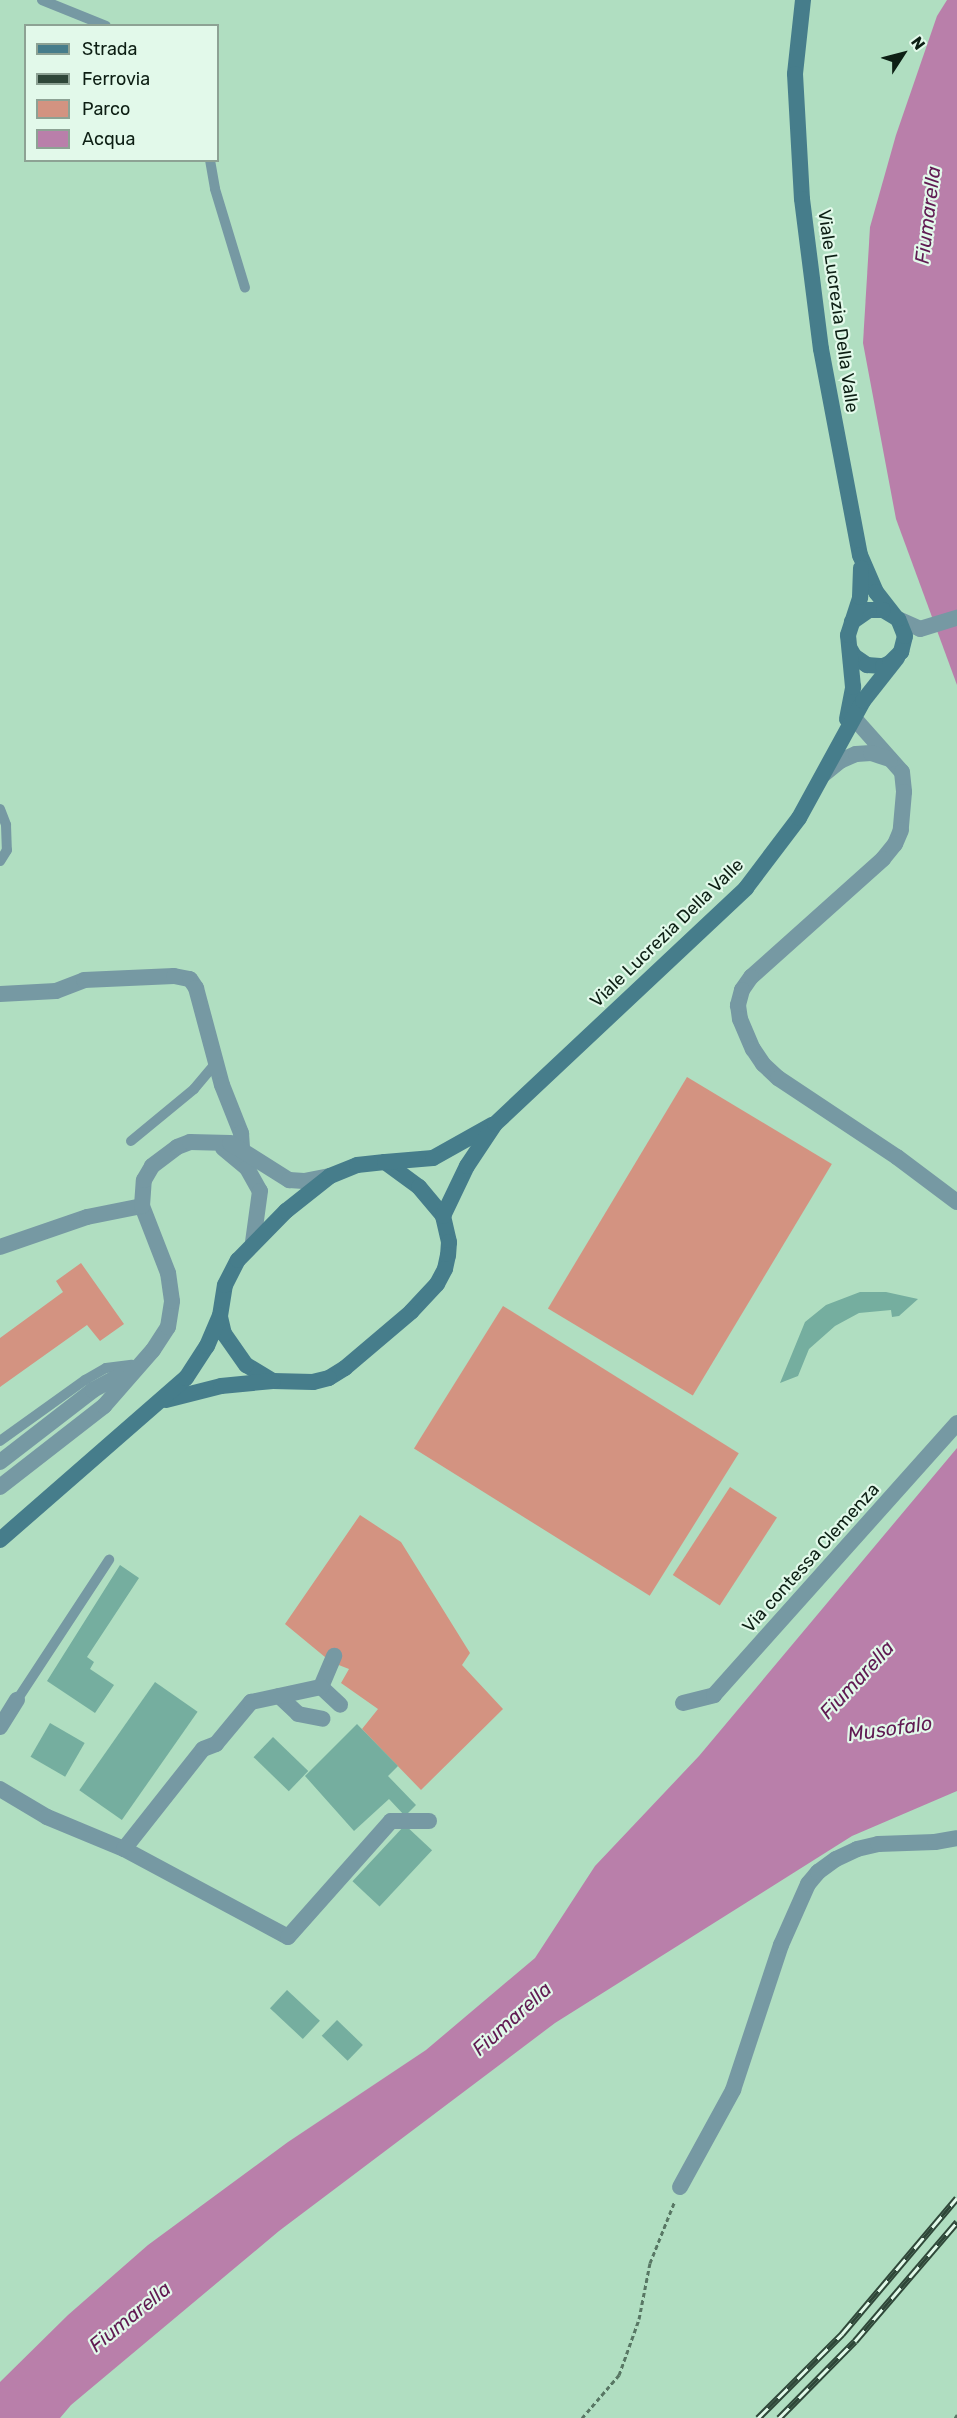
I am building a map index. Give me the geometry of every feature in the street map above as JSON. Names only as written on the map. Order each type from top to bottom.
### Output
[{"type":"main road","name":"Viale Lucrezia Della Valle","points":[[803,0],[795,74],[802,199],[821,349],[860,555],[876,592],[897,617]]},
{"type":"main road","points":[[844,734],[853,687],[848,635],[861,590],[860,555]]},
{"type":"main road","points":[[850,649],[854,656],[867,665],[883,666],[899,655],[905,636],[897,617],[883,610],[869,610],[852,622]]},
{"type":"main road","name":"Viale Lucrezia Della Valle","points":[[443,1216],[467,1166],[495,1124],[746,888],[799,818],[844,734],[876,682],[899,655]]},
{"type":"main road","name":"Viale Lucrezia Della Valle","points":[[0,1540],[186,1378],[207,1346],[220,1316],[225,1285],[238,1260],[253,1242],[330,1176],[357,1165],[433,1158],[495,1124]]},
{"type":"main road","name":"Viale Lucrezia Della Valle","points":[[162,1401],[221,1386],[273,1381],[314,1382],[329,1378],[345,1368],[411,1311],[437,1284],[445,1269],[449,1242],[443,1216],[419,1187],[385,1162]]},
{"type":"main road","name":"Viale Lucrezia Della Valle","points":[[220,1316],[224,1334],[246,1365],[273,1381]]},
{"type":"street","points":[[897,617],[915,629],[932,627],[957,618]]},
{"type":"street","points":[[899,655],[932,627]]},
{"type":"street","points":[[854,718],[894,760],[902,772],[904,792],[901,830],[895,844],[860,882],[751,977],[742,990],[738,1005],[740,1019],[763,1065],[897,1157],[957,1202]]},
{"type":"street","points":[[823,775],[840,761],[856,754],[871,753],[894,760]]},
{"type":"street","points":[[0,994],[56,991],[84,980],[174,976],[190,979],[196,988],[215,1064],[238,1124],[242,1149]]},
{"type":"street","points":[[0,1487],[104,1406],[141,1364],[168,1327],[172,1301],[168,1273],[142,1206],[141,1193],[144,1180],[152,1166],[165,1154],[190,1142],[216,1142],[231,1143],[274,1173],[289,1180],[304,1181],[330,1176]]},
{"type":"street","points":[[216,1142],[247,1168],[260,1191],[253,1242]]},
{"type":"street","points":[[0,1247],[87,1217],[142,1206]]},
{"type":"street","points":[[0,1462],[93,1390],[141,1364]]},
{"type":"street","name":"Via contessa Clemenza","points":[[684,1703],[714,1695],[957,1423]]},
{"type":"street","points":[[321,1687],[334,1656]]},
{"type":"street","points":[[124,1849],[202,1749],[216,1744],[251,1702],[321,1687]]},
{"type":"street","points":[[321,1687],[340,1705]]},
{"type":"street","points":[[279,1696],[298,1714],[323,1719]]},
{"type":"street","points":[[0,1727],[18,1700]]},
{"type":"street","points":[[0,1789],[46,1818],[124,1849],[288,1937],[391,1821],[429,1821]]},
{"type":"street","points":[[680,2187],[733,2090],[781,1945],[808,1884],[818,1872],[836,1859],[857,1849],[878,1844],[935,1842],[957,1838]]},
{"type":"lane","points":[[42,0],[101,24]]},
{"type":"lane","points":[[210,162],[215,189],[245,288]]},
{"type":"lane","points":[[0,809],[6,825],[7,850],[0,861]]},
{"type":"lane","points":[[130,1141],[194,1089],[215,1064]]},
{"type":"lane","points":[[0,1441],[84,1380],[106,1368],[141,1364]]},
{"type":"lane","points":[[18,1700],[109,1560]]},
{"type":"path","points":[[582,2418],[620,2375],[639,2319],[650,2263],[680,2187]]},
{"type":"green space","points":[[687,1077],[832,1164],[693,1395],[548,1308]]},
{"type":"green space","points":[[81,1263],[124,1324],[100,1341],[87,1325],[0,1387],[0,1338],[63,1292],[56,1281]]},
{"type":"green space","points":[[503,1306],[739,1453],[650,1596],[414,1448]]},
{"type":"green space","points":[[730,1487],[777,1517],[720,1606],[673,1575]]},
{"type":"green space","points":[[360,1515],[401,1542],[470,1653],[462,1665],[503,1709],[421,1790],[362,1729],[378,1709],[341,1683],[349,1669],[331,1662],[285,1624]]},
{"type":"water","name":"Fiumarella","points":[[947,0],[957,0],[957,685],[896,519],[863,343],[870,227],[896,135],[937,16]]},
{"type":"water","points":[[957,1448],[957,1791],[852,1836],[555,2023],[279,2231],[71,2405],[60,2418],[0,2418],[0,2382],[68,2315],[148,2245],[288,2142],[426,2050],[535,1958],[595,1866],[699,1756]]},
{"type":"building","points":[[860,1292],[886,1292],[918,1299],[899,1316],[892,1317],[891,1310],[859,1313],[835,1326],[809,1349],[798,1376],[780,1383],[805,1322],[826,1305]]},
{"type":"building","points":[[120,1565],[139,1578],[87,1657],[94,1662],[90,1669],[114,1685],[95,1713],[47,1681]]},
{"type":"building","points":[[155,1682],[198,1712],[122,1820],[79,1790]]},
{"type":"building","points":[[50,1723],[85,1743],[65,1777],[30,1757]]},
{"type":"building","points":[[357,1724],[398,1766],[388,1776],[416,1805],[405,1816],[389,1799],[354,1831],[305,1776]]},
{"type":"building","points":[[273,1737],[308,1771],[289,1791],[254,1757]]},
{"type":"building","points":[[405,1825],[432,1850],[380,1907],[352,1881]]},
{"type":"building","points":[[287,1990],[320,2021],[303,2039],[270,2008]]},
{"type":"building","points":[[337,2020],[363,2045],[348,2061],[322,2036]]},
{"type":"railway","points":[[758,2418],[842,2334],[957,2198]]},
{"type":"railway","points":[[779,2418],[855,2341],[957,2222]]},
{"type":"water label","name":"Musofalo","points":[[890,1729]]}]
